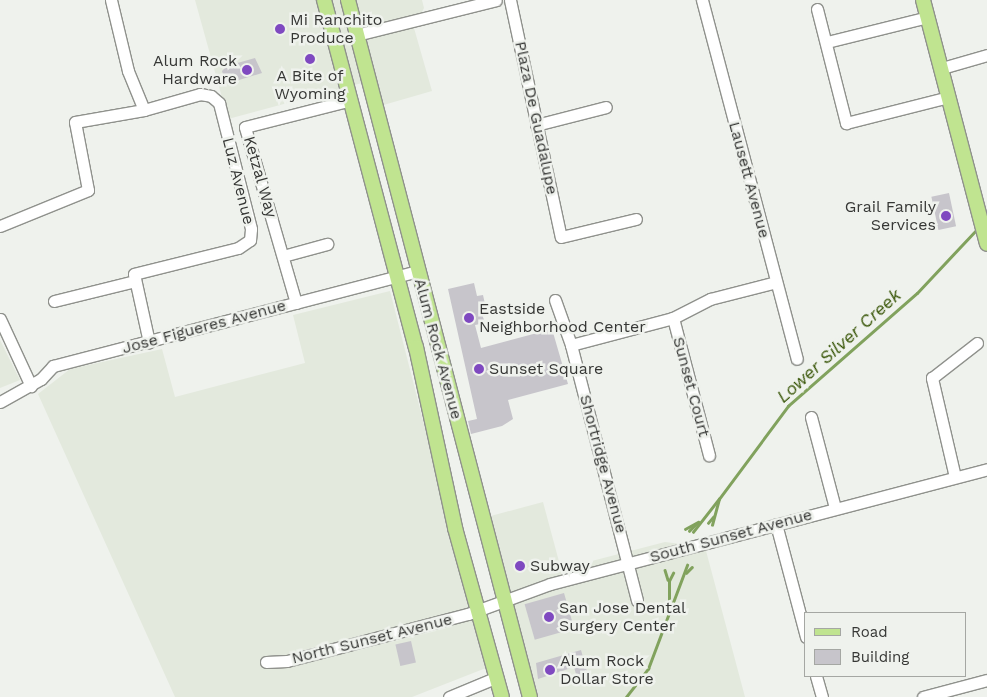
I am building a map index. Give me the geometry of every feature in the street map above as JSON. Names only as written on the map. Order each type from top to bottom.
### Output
[{"type":"main road","name":"Alum Rock Avenue","points":[[324,0],[397,277],[477,610],[502,697]]},
{"type":"main road","name":"Alum Rock Avenue","points":[[348,0],[530,697]]},
{"type":"main road","points":[[923,0],[987,243]]},
{"type":"street","points":[[112,0],[128,71],[144,110]]},
{"type":"street","points":[[356,35],[496,0]]},
{"type":"street","name":"Plaza De Guadalupe","points":[[510,0],[560,237],[636,219]]},
{"type":"street","name":"Lausett Avenue","points":[[702,0],[797,359]]},
{"type":"street","points":[[817,10],[827,42],[846,123],[949,98]]},
{"type":"street","points":[[827,42],[928,17]]},
{"type":"street","points":[[942,68],[987,56]]},
{"type":"street","name":"Luz Avenue","points":[[0,226],[88,190],[76,122],[144,110],[200,94],[211,96],[219,103],[252,229],[250,240],[238,248],[134,274],[135,281],[54,301]]},
{"type":"street","name":"Ketzal Way","points":[[296,303],[245,127],[351,100]]},
{"type":"street","points":[[536,125],[606,107]]},
{"type":"street","points":[[283,256],[327,244]]},
{"type":"street","name":"Jose Figueres Avenue","points":[[0,402],[31,386],[53,366],[418,271]]},
{"type":"street","points":[[135,281],[149,342]]},
{"type":"street","points":[[571,345],[673,318],[710,300],[776,282]]},
{"type":"street","name":"Shortridge Avenue","points":[[555,300],[571,345],[637,601]]},
{"type":"street","name":"Sunset Court","points":[[673,318],[709,455]]},
{"type":"street","points":[[0,319],[31,386]]},
{"type":"street","points":[[955,477],[932,378],[977,343]]},
{"type":"street","points":[[811,417],[835,508]]},
{"type":"street","name":"South Sunset Avenue","points":[[477,610],[504,599],[628,562],[987,469]]},
{"type":"street","points":[[776,524],[804,629]]},
{"type":"street","name":"North Sunset Avenue","points":[[266,662],[287,661],[477,610]]},
{"type":"street","points":[[816,677],[822,697]]},
{"type":"street","points":[[449,697],[495,678]]},
{"type":"street","points":[[924,697],[987,680]]},
{"type":"shaded area","points":[[195,0],[422,0],[424,8],[414,28],[432,91],[380,106],[373,80],[228,119]]},
{"type":"shaded area","points":[[390,291],[486,668],[412,697],[175,697],[38,394],[70,369],[162,349],[175,397],[305,363],[293,315]]},
{"type":"shaded area","points":[[0,340],[20,380],[0,388]]},
{"type":"shaded area","points":[[543,502],[561,569],[665,542],[705,547],[745,697],[533,697],[487,517]]},
{"type":"building","name":"Alum Rock Hardware","points":[[255,58],[262,73],[226,84],[222,71],[227,66]]},
{"type":"building","name":"Grail Family Services","points":[[949,193],[956,226],[938,230],[931,197]]},
{"type":"building","points":[[474,283],[477,296],[483,295],[487,313],[482,314],[485,323],[475,325],[481,348],[552,329],[568,384],[508,400],[513,419],[502,426],[471,434],[468,421],[477,419],[448,289]]},
{"type":"building","name":"San Jose Dental Surgery Center","points":[[564,593],[574,629],[535,640],[525,604]]},
{"type":"building","points":[[411,641],[416,662],[400,666],[395,645]]},
{"type":"building","name":"Alum Rock Dollar Store","points":[[581,650],[590,682],[579,685],[574,667],[538,679],[536,663]]},
{"type":"waterway","name":"Lower Silver Creek","points":[[712,525],[719,499],[788,406],[917,293],[978,228]]},
{"type":"waterway","name":"Lower Silver Creek","points":[[693,532],[718,500]]},
{"type":"waterway","name":"Lower Silver Creek","points":[[708,523],[713,517]]},
{"type":"waterway","name":"Lower Silver Creek","points":[[685,529],[698,522]]},
{"type":"waterway","name":"Lower Silver Creek","points":[[689,531],[696,524]]},
{"type":"waterway","name":"Lower Silver Creek","points":[[626,697],[648,669],[687,565]]},
{"type":"waterway","name":"Lower Silver Creek","points":[[686,573],[692,567]]},
{"type":"waterway","name":"Lower Silver Creek","points":[[665,570],[668,580]]},
{"type":"waterway","name":"Lower Silver Creek","points":[[669,611],[669,581],[673,573]]},
{"type":"place","name":"Mi Ranchito Produce","points":[[280,29]]},
{"type":"place","name":"A Bite of Wyoming","points":[[310,59]]},
{"type":"place","name":"Alum Rock Hardware","points":[[247,70]]},
{"type":"place","name":"Grail Family Services","points":[[946,216]]},
{"type":"place","name":"Eastside Neighborhood Center","points":[[469,318]]},
{"type":"place","name":"Sunset Square","points":[[479,369]]},
{"type":"place","name":"Subway","points":[[520,566]]},
{"type":"place","name":"San Jose Dental Surgery Center","points":[[549,617]]},
{"type":"place","name":"Alum Rock Dollar Store","points":[[550,670]]}]
